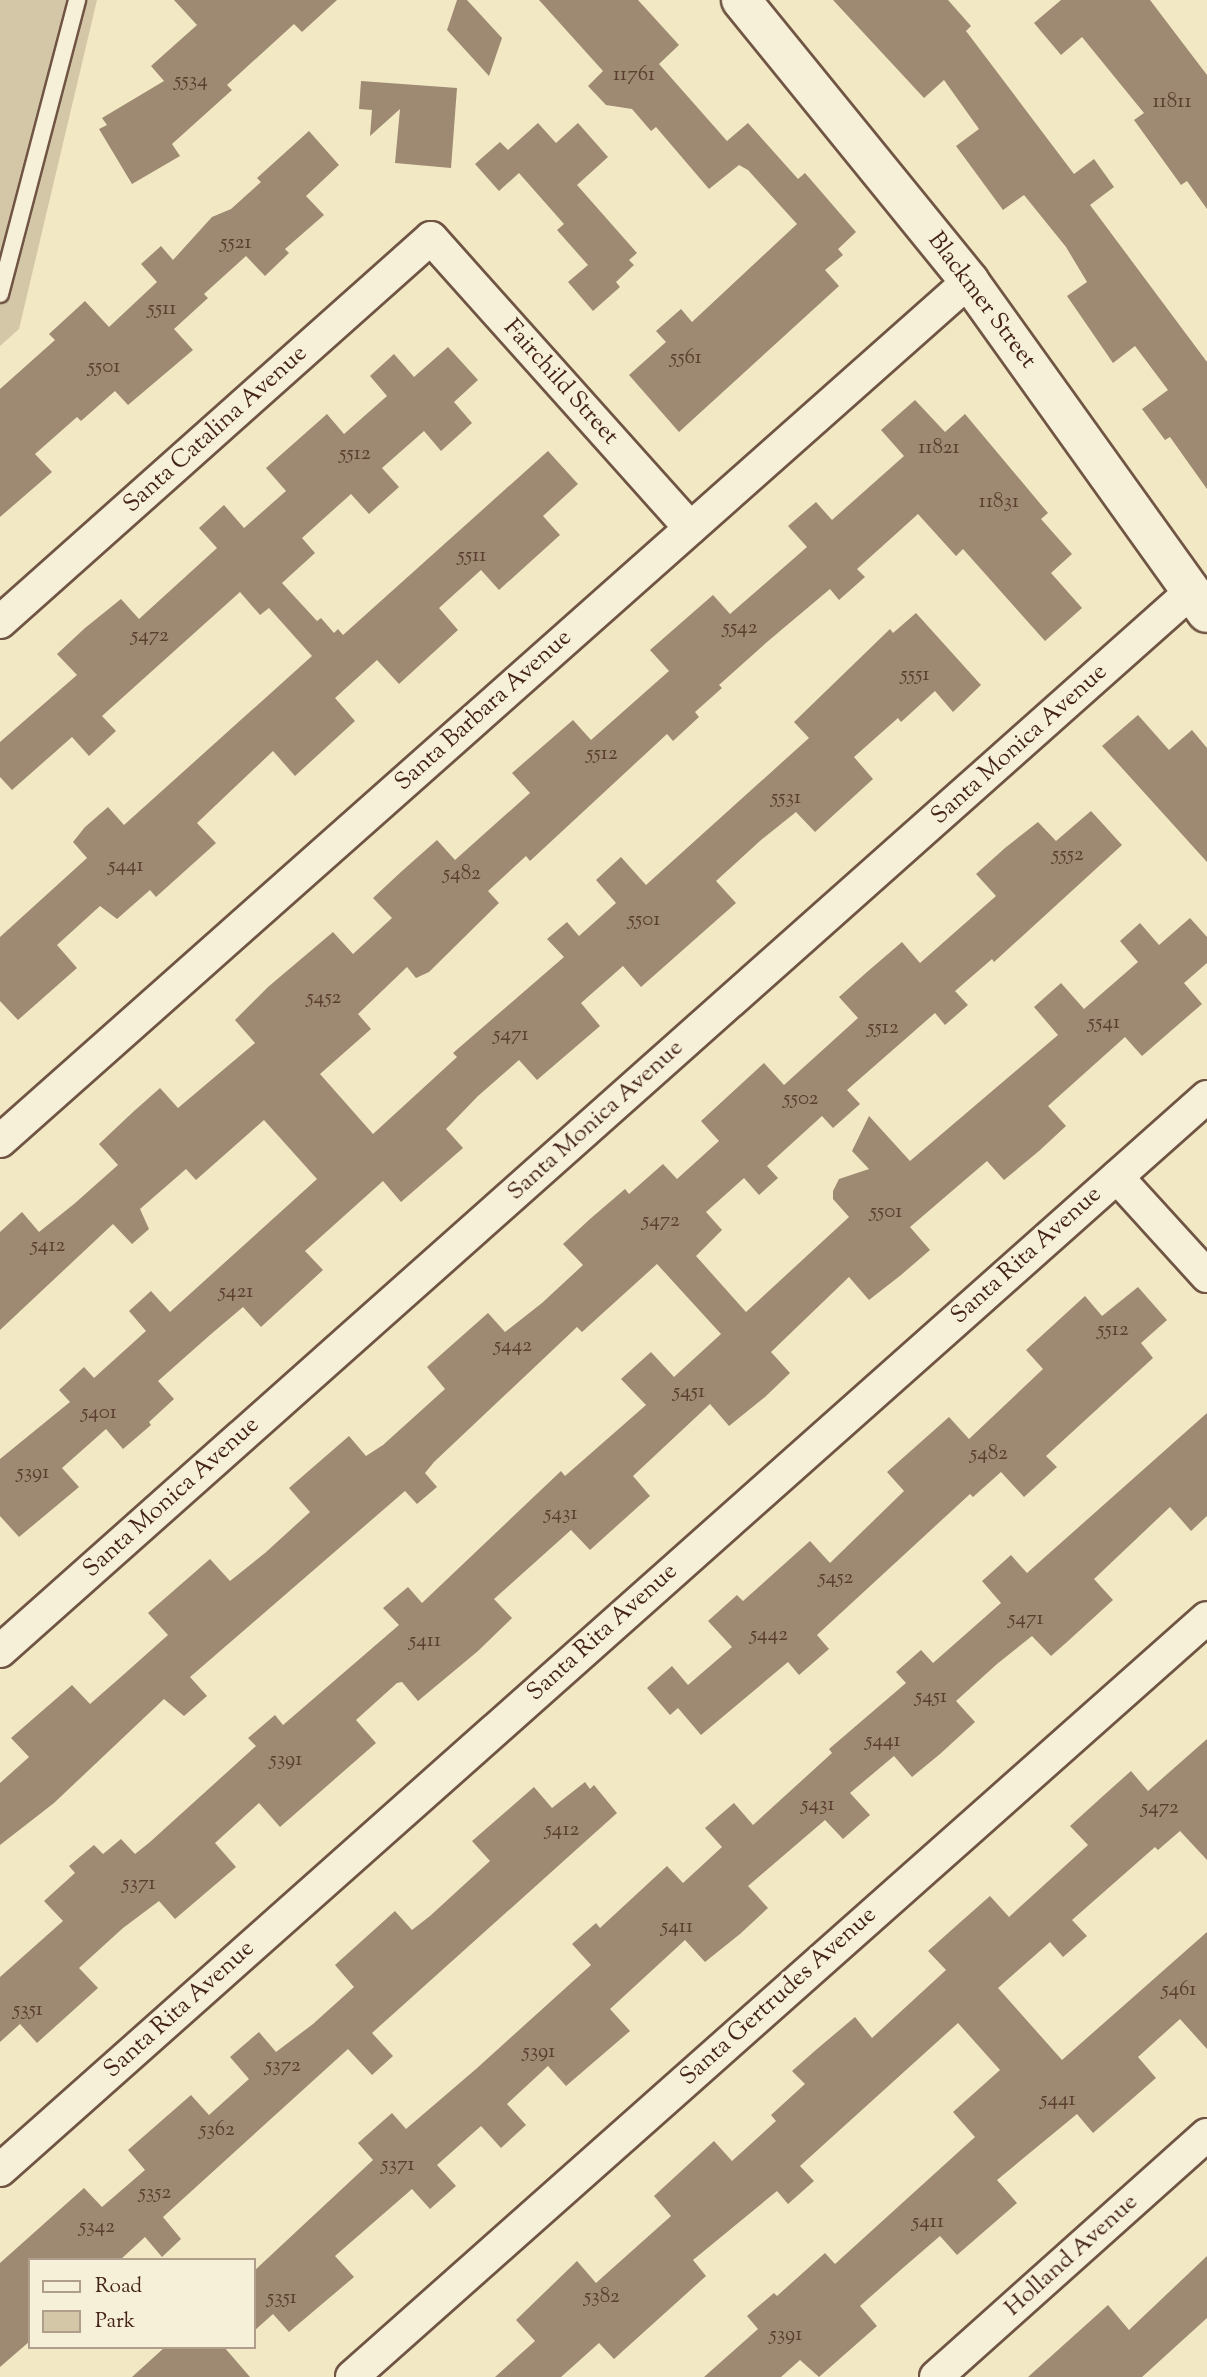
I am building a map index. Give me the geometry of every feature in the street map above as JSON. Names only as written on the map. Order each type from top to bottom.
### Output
[{"type":"street","name":"Blackmer Street","points":[[741,0],[970,281],[1199,602]]},
{"type":"street","name":"Fairchild Street","points":[[431,238],[690,528]]},
{"type":"street","name":"Santa Catalina Avenue","points":[[0,622],[431,238]]},
{"type":"street","name":"Santa Barbara Avenue","points":[[0,1141],[970,281]]},
{"type":"street","name":"Santa Monica Avenue","points":[[0,1651],[1199,602]]},
{"type":"street","name":"Santa Rita Avenue","points":[[0,2170],[1207,1097]]},
{"type":"street","points":[[1116,1177],[1207,1276]]},
{"type":"street","name":"Santa Gertrudes Avenue","points":[[352,2377],[1207,1618]]},
{"type":"street","name":"Holland Avenue","points":[[936,2377],[1207,2135]]},
{"type":"lane","points":[[0,294],[77,0]]},
{"type":"green space","points":[[0,0],[97,0],[19,329],[0,346]]},
{"type":"building","points":[[174,0],[337,0],[302,32],[294,24],[227,85],[232,90],[172,144],[180,156],[132,184],[99,129],[107,125],[102,118],[164,81],[151,66],[197,25]]},
{"type":"building","points":[[457,0],[467,0],[502,38],[489,76],[447,30]]},
{"type":"building","points":[[539,0],[638,0],[679,45],[659,64],[727,141],[748,123],[798,179],[805,173],[856,232],[838,249],[843,255],[825,270],[839,286],[679,432],[629,375],[666,342],[656,331],[681,309],[692,322],[797,224],[748,170],[739,165],[709,189],[656,127],[651,131],[632,109],[606,105],[588,86],[603,71]]},
{"type":"building","points":[[833,0],[948,0],[971,26],[966,31],[1074,174],[1094,159],[1114,187],[1090,205],[1207,362],[1207,489],[1170,437],[1165,440],[1142,409],[1168,390],[1135,346],[1113,363],[1067,296],[1087,282],[1066,247],[1024,195],[1003,210],[956,146],[979,129],[944,80],[924,98]]},
{"type":"building","points":[[1061,0],[1150,0],[1207,75],[1207,209],[1187,181],[1181,185],[1134,120],[1144,113],[1082,37],[1061,55],[1034,23]]},
{"type":"building","points":[[361,81],[457,88],[451,168],[395,163],[400,109],[370,136],[372,110],[359,109]]},
{"type":"building","points":[[538,123],[556,143],[578,123],[608,157],[577,185],[637,253],[629,260],[634,265],[616,282],[620,287],[593,311],[568,282],[588,265],[557,230],[564,224],[519,173],[499,191],[475,164],[500,142],[508,150]]},
{"type":"building","points":[[309,131],[339,165],[306,196],[324,215],[285,249],[289,253],[265,276],[246,256],[204,294],[208,298],[174,329],[193,350],[128,405],[115,391],[81,421],[77,417],[35,454],[52,472],[0,517],[0,389],[55,340],[49,334],[85,301],[109,327],[157,282],[141,264],[161,246],[173,260],[212,217],[231,209],[261,182],[257,178]]},
{"type":"building","points":[[448,347],[478,380],[454,402],[472,423],[441,451],[424,431],[382,468],[399,487],[369,514],[351,494],[302,538],[315,553],[282,583],[317,621],[321,618],[334,633],[338,629],[343,635],[548,451],[578,484],[543,516],[560,535],[499,590],[481,570],[439,608],[458,630],[399,684],[377,660],[335,698],[355,721],[295,776],[273,751],[197,823],[216,843],[156,897],[150,890],[117,919],[100,906],[57,945],[77,968],[18,1020],[0,1001],[0,937],[87,858],[73,842],[85,827],[108,807],[124,825],[312,656],[269,608],[260,615],[240,592],[102,716],[116,731],[89,756],[72,737],[12,790],[0,777],[0,742],[77,675],[57,654],[85,628],[121,599],[139,619],[217,548],[199,528],[224,505],[244,528],[286,491],[266,468],[327,414],[344,434],[387,396],[370,376],[394,354],[414,377]]},
{"type":"building","points":[[915,400],[945,432],[965,414],[1048,513],[1041,519],[1072,554],[1051,573],[1082,608],[1045,641],[963,549],[956,556],[918,514],[857,569],[865,577],[839,600],[830,589],[767,642],[719,685],[722,688],[695,712],[699,717],[673,741],[667,734],[530,861],[526,856],[488,891],[499,903],[429,972],[416,978],[407,967],[358,1014],[371,1029],[320,1074],[373,1134],[457,1057],[453,1053],[564,957],[547,939],[567,922],[579,936],[616,903],[596,880],[621,857],[646,885],[809,738],[794,722],[890,629],[893,633],[916,613],[981,685],[953,712],[935,691],[901,722],[898,718],[854,757],[873,779],[815,832],[796,812],[761,840],[716,881],[736,903],[641,987],[623,966],[581,1003],[600,1026],[537,1080],[519,1060],[478,1096],[446,1129],[463,1148],[401,1202],[383,1181],[305,1251],[323,1270],[261,1327],[243,1307],[210,1335],[158,1381],[174,1399],[149,1422],[151,1425],[123,1449],[106,1429],[62,1468],[79,1487],[19,1537],[0,1516],[0,1459],[70,1402],[59,1390],[84,1367],[94,1378],[146,1331],[129,1311],[151,1291],[170,1312],[317,1179],[264,1120],[196,1180],[186,1169],[140,1209],[149,1229],[132,1244],[113,1224],[0,1330],[0,1232],[22,1212],[39,1232],[74,1204],[118,1165],[99,1144],[133,1112],[160,1088],[178,1108],[255,1043],[235,1020],[268,987],[333,932],[353,954],[392,918],[373,898],[402,871],[437,840],[455,860],[530,793],[512,773],[573,720],[591,740],[669,671],[650,650],[713,595],[730,614],[807,547],[788,526],[816,502],[832,520],[904,456],[881,430]]},
{"type":"building","points":[[1138,715],[1169,750],[1192,730],[1207,748],[1207,862],[1102,746]]},
{"type":"building","points":[[1091,811],[1122,845],[994,962],[992,959],[955,991],[968,1005],[945,1025],[935,1013],[847,1090],[860,1104],[833,1128],[822,1116],[767,1166],[778,1178],[759,1195],[744,1178],[706,1212],[722,1230],[696,1256],[746,1312],[849,1217],[833,1199],[833,1191],[839,1179],[869,1169],[852,1151],[869,1116],[910,1161],[1058,1035],[1034,1007],[1061,983],[1084,1009],[1138,962],[1120,941],[1140,923],[1159,945],[1190,918],[1207,937],[1207,963],[1184,983],[1202,1004],[1142,1056],[1125,1037],[1048,1106],[1066,1126],[1039,1151],[1004,1180],[987,1161],[910,1227],[930,1250],[869,1300],[849,1277],[771,1352],[790,1373],[765,1397],[729,1426],[710,1404],[633,1476],[650,1496],[590,1550],[571,1530],[494,1599],[512,1618],[478,1651],[418,1701],[402,1682],[397,1683],[356,1720],[376,1743],[280,1827],[259,1803],[215,1843],[236,1867],[175,1919],[159,1901],[123,1928],[79,1968],[98,1988],[37,2043],[20,2024],[0,2042],[0,1977],[63,1921],[44,1901],[75,1873],[69,1866],[94,1845],[103,1854],[121,1839],[135,1854],[150,1842],[256,1746],[248,1738],[275,1715],[283,1725],[399,1625],[383,1608],[408,1587],[422,1603],[561,1471],[565,1476],[646,1405],[621,1379],[651,1352],[674,1377],[721,1334],[657,1264],[582,1332],[577,1327],[434,1462],[425,1473],[437,1487],[417,1504],[405,1491],[190,1677],[207,1696],[184,1716],[164,1699],[54,1803],[0,1845],[0,1783],[29,1757],[11,1738],[72,1685],[90,1704],[168,1635],[148,1613],[210,1559],[230,1581],[265,1553],[310,1512],[289,1488],[349,1436],[366,1456],[383,1445],[445,1389],[427,1367],[488,1313],[505,1332],[542,1303],[583,1265],[563,1244],[625,1189],[629,1194],[663,1164],[677,1179],[719,1141],[701,1121],[764,1063],[784,1085],[858,1018],[839,997],[867,972],[902,942],[920,963],[996,896],[976,874],[1005,848],[1038,822],[1056,841]]},
{"type":"building","points":[[1138,1287],[1167,1320],[1141,1343],[1153,1358],[1046,1456],[1057,1467],[1024,1497],[1001,1472],[973,1497],[970,1494],[817,1635],[829,1649],[799,1675],[788,1662],[701,1735],[678,1708],[670,1715],[647,1688],[672,1666],[688,1685],[732,1647],[708,1621],[737,1595],[743,1601],[810,1541],[830,1563],[904,1491],[887,1472],[949,1417],[969,1439],[1043,1369],[1026,1350],[1085,1296],[1102,1316]]},
{"type":"building","points":[[1207,1413],[1207,1516],[1191,1531],[1170,1507],[1094,1579],[1113,1600],[1067,1642],[1051,1656],[1032,1636],[997,1664],[956,1701],[975,1722],[940,1754],[912,1777],[894,1756],[850,1793],[870,1815],[843,1839],[825,1820],[748,1886],[768,1908],[740,1934],[705,1962],[685,1940],[610,2009],[630,2031],[566,2086],[548,2066],[507,2104],[526,2125],[501,2148],[481,2126],[437,2165],[456,2186],[430,2209],[412,2189],[335,2256],[354,2277],[289,2332],[273,2314],[256,2329],[256,2269],[373,2160],[358,2143],[392,2113],[406,2129],[591,1965],[572,1944],[596,1923],[600,1928],[667,1866],[683,1883],[722,1847],[705,1828],[734,1803],[753,1825],[832,1753],[829,1749],[906,1683],[896,1672],[921,1650],[933,1663],[1001,1603],[982,1581],[1011,1555],[1027,1573]]},
{"type":"building","points":[[1207,1739],[1207,1860],[1180,1831],[1158,1850],[1155,1847],[1072,1920],[1087,1936],[1063,1957],[1050,1942],[998,1988],[1062,2060],[1207,1932],[1207,2049],[1180,2019],[1138,2057],[1156,2078],[1093,2133],[1077,2114],[997,2180],[1017,2203],[957,2255],[940,2236],[904,2267],[860,2306],[877,2326],[819,2377],[800,2360],[781,2377],[704,2377],[758,2329],[747,2316],[774,2293],[777,2296],[825,2253],[835,2264],[975,2137],[953,2112],[1000,2070],[958,2023],[800,2166],[814,2181],[788,2204],[777,2191],[693,2260],[706,2276],[614,2359],[599,2343],[561,2377],[495,2377],[535,2341],[516,2320],[577,2261],[596,2283],[671,2216],[654,2196],[714,2141],[732,2161],[776,2121],[771,2115],[805,2084],[792,2071],[855,2017],[872,2038],[946,1970],[928,1951],[956,1926],[990,1896],[1009,1917],[1088,1845],[1070,1826],[1103,1796],[1131,1771],[1148,1791]]},
{"type":"building","points":[[585,1782],[590,1789],[594,1785],[617,1813],[372,2033],[393,2056],[372,2075],[348,2049],[163,2217],[181,2239],[162,2257],[145,2237],[122,2258],[28,2258],[28,2343],[0,2367],[0,2263],[84,2188],[102,2207],[145,2170],[128,2150],[191,2095],[209,2115],[249,2079],[230,2057],[259,2032],[276,2052],[313,2024],[354,1987],[335,1965],[395,1911],[412,1930],[430,1916],[490,1861],[472,1841],[534,1787],[552,1808]]},
{"type":"building","points":[[1207,2256],[1207,2318],[1142,2377],[1028,2377],[1108,2305],[1129,2330]]},
{"type":"building","points":[[163,2349],[226,2349],[250,2377],[132,2377]]}]
